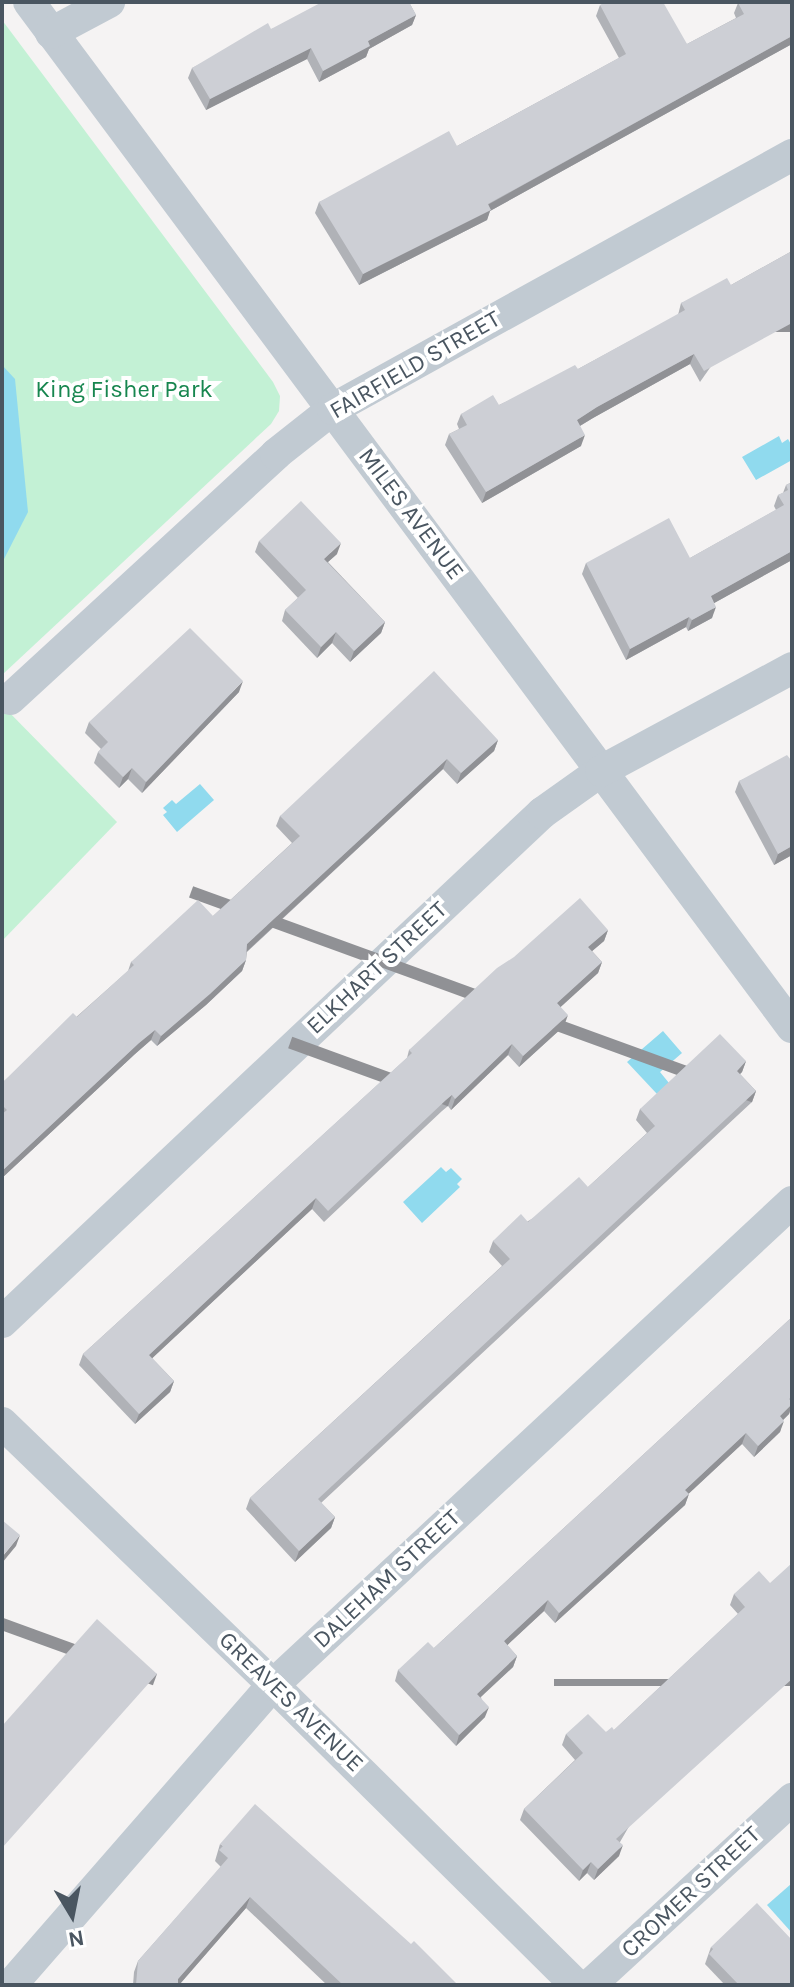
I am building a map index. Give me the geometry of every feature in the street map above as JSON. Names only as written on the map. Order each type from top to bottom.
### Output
[{"type":"street","name":"MILES AVENUE","points":[[29,2],[792,1027]]},
{"type":"street","points":[[51,33],[109,2]]},
{"type":"street","name":"FAIRFIELD STREET","points":[[10,699],[276,454],[333,409],[792,155]]},
{"type":"street","name":"ELKHART STREET","points":[[2,1322],[542,813],[601,771],[792,668]]},
{"type":"street","name":"DALEHAM STREET","points":[[11,1985],[273,1685],[792,1202]]},
{"type":"street","name":"GREAVES AVENUE","points":[[2,1423],[576,1985]]},
{"type":"street","name":"CROMER STREET","points":[[590,1985],[792,1799]]},
{"type":"green space","name":"King Fisher Park","points":[[2,20],[273,382],[280,396],[279,411],[271,424],[2,675]]},
{"type":"green space","points":[[2,705],[117,822],[2,941]]},
{"type":"water","points":[[2,365],[15,379],[28,512],[2,563]]},
{"type":"water","points":[[779,436],[782,443],[788,439],[792,446],[792,460],[756,480],[742,457]]},
{"type":"water","points":[[200,784],[214,800],[177,832],[163,815],[167,812],[163,808],[172,800],[176,804]]},
{"type":"water","points":[[663,1031],[682,1053],[660,1072],[669,1083],[657,1094],[627,1062]]},
{"type":"water","points":[[441,1167],[446,1172],[451,1168],[462,1179],[457,1184],[460,1187],[422,1223],[403,1202]]},
{"type":"water","points":[[792,1885],[792,1933],[767,1905]]},
{"type":"building","points":[[322,2],[409,2],[416,15],[368,41],[370,46],[323,71],[311,48],[210,99],[192,68],[268,23],[271,29]]},
{"type":"building","points":[[605,2],[663,2],[687,44],[744,14],[739,2],[792,2],[792,36],[488,204],[491,210],[363,274],[319,202],[449,131],[457,146],[626,54],[600,5]]},
{"type":"building","points":[[792,251],[792,323],[704,371],[694,354],[597,407],[577,420],[585,435],[486,492],[449,434],[467,425],[461,414],[493,395],[499,405],[575,365],[578,369],[685,310],[681,303],[727,278],[731,285]]},
{"type":"building","points":[[792,482],[792,551],[711,596],[716,607],[692,620],[689,617],[630,649],[586,563],[669,518],[690,558],[784,505],[778,495],[788,490],[786,485]]},
{"type":"building","points":[[301,501],[341,543],[324,559],[385,622],[354,651],[336,632],[321,647],[285,610],[306,590],[259,541]]},
{"type":"building","points":[[190,628],[243,681],[146,782],[132,768],[123,777],[98,752],[108,742],[89,722]]},
{"type":"building","points":[[434,671],[498,740],[461,773],[447,759],[247,944],[246,960],[210,994],[161,1036],[155,1030],[139,1043],[2,1171],[2,1114],[7,1110],[2,1105],[2,1083],[73,1013],[77,1017],[134,965],[131,962],[198,900],[213,916],[300,836],[280,816]]},
{"type":"building","points":[[787,755],[792,760],[792,846],[778,854],[739,781]]},
{"type":"building","points":[[580,898],[608,930],[588,947],[602,962],[557,1003],[568,1015],[523,1056],[512,1044],[455,1099],[452,1095],[446,1100],[328,1211],[316,1198],[149,1355],[174,1381],[139,1414],[83,1354],[412,1053],[409,1050],[497,968],[514,957]]},
{"type":"building","points":[[720,1034],[746,1061],[737,1071],[756,1091],[318,1499],[335,1517],[299,1551],[250,1498],[510,1259],[493,1241],[521,1214],[528,1222],[579,1177],[588,1187],[655,1126],[640,1109]]},
{"type":"building","points":[[792,1317],[792,1396],[789,1399],[792,1404],[780,1416],[784,1421],[758,1446],[746,1433],[685,1490],[689,1494],[559,1613],[548,1600],[504,1641],[517,1656],[477,1694],[489,1707],[459,1735],[398,1670],[428,1642],[434,1648]]},
{"type":"building","points":[[2,1520],[20,1535],[2,1557]]},
{"type":"building","points":[[792,1563],[792,1679],[616,1839],[623,1845],[598,1869],[591,1862],[583,1870],[524,1809],[583,1753],[566,1734],[588,1714],[606,1732],[612,1727],[614,1730],[745,1607],[734,1594],[759,1571],[770,1583]]},
{"type":"building","points":[[97,1619],[157,1674],[2,1848],[2,1726]]},
{"type":"building","points":[[255,1804],[411,1944],[414,1941],[458,1985],[343,1985],[250,1897],[178,1979],[178,1985],[136,1985],[138,1961],[228,1858],[219,1850],[223,1846],[220,1844]]},
{"type":"building","points":[[757,1903],[792,1940],[792,1985],[739,1985],[709,1954],[713,1949],[711,1947]]}]
